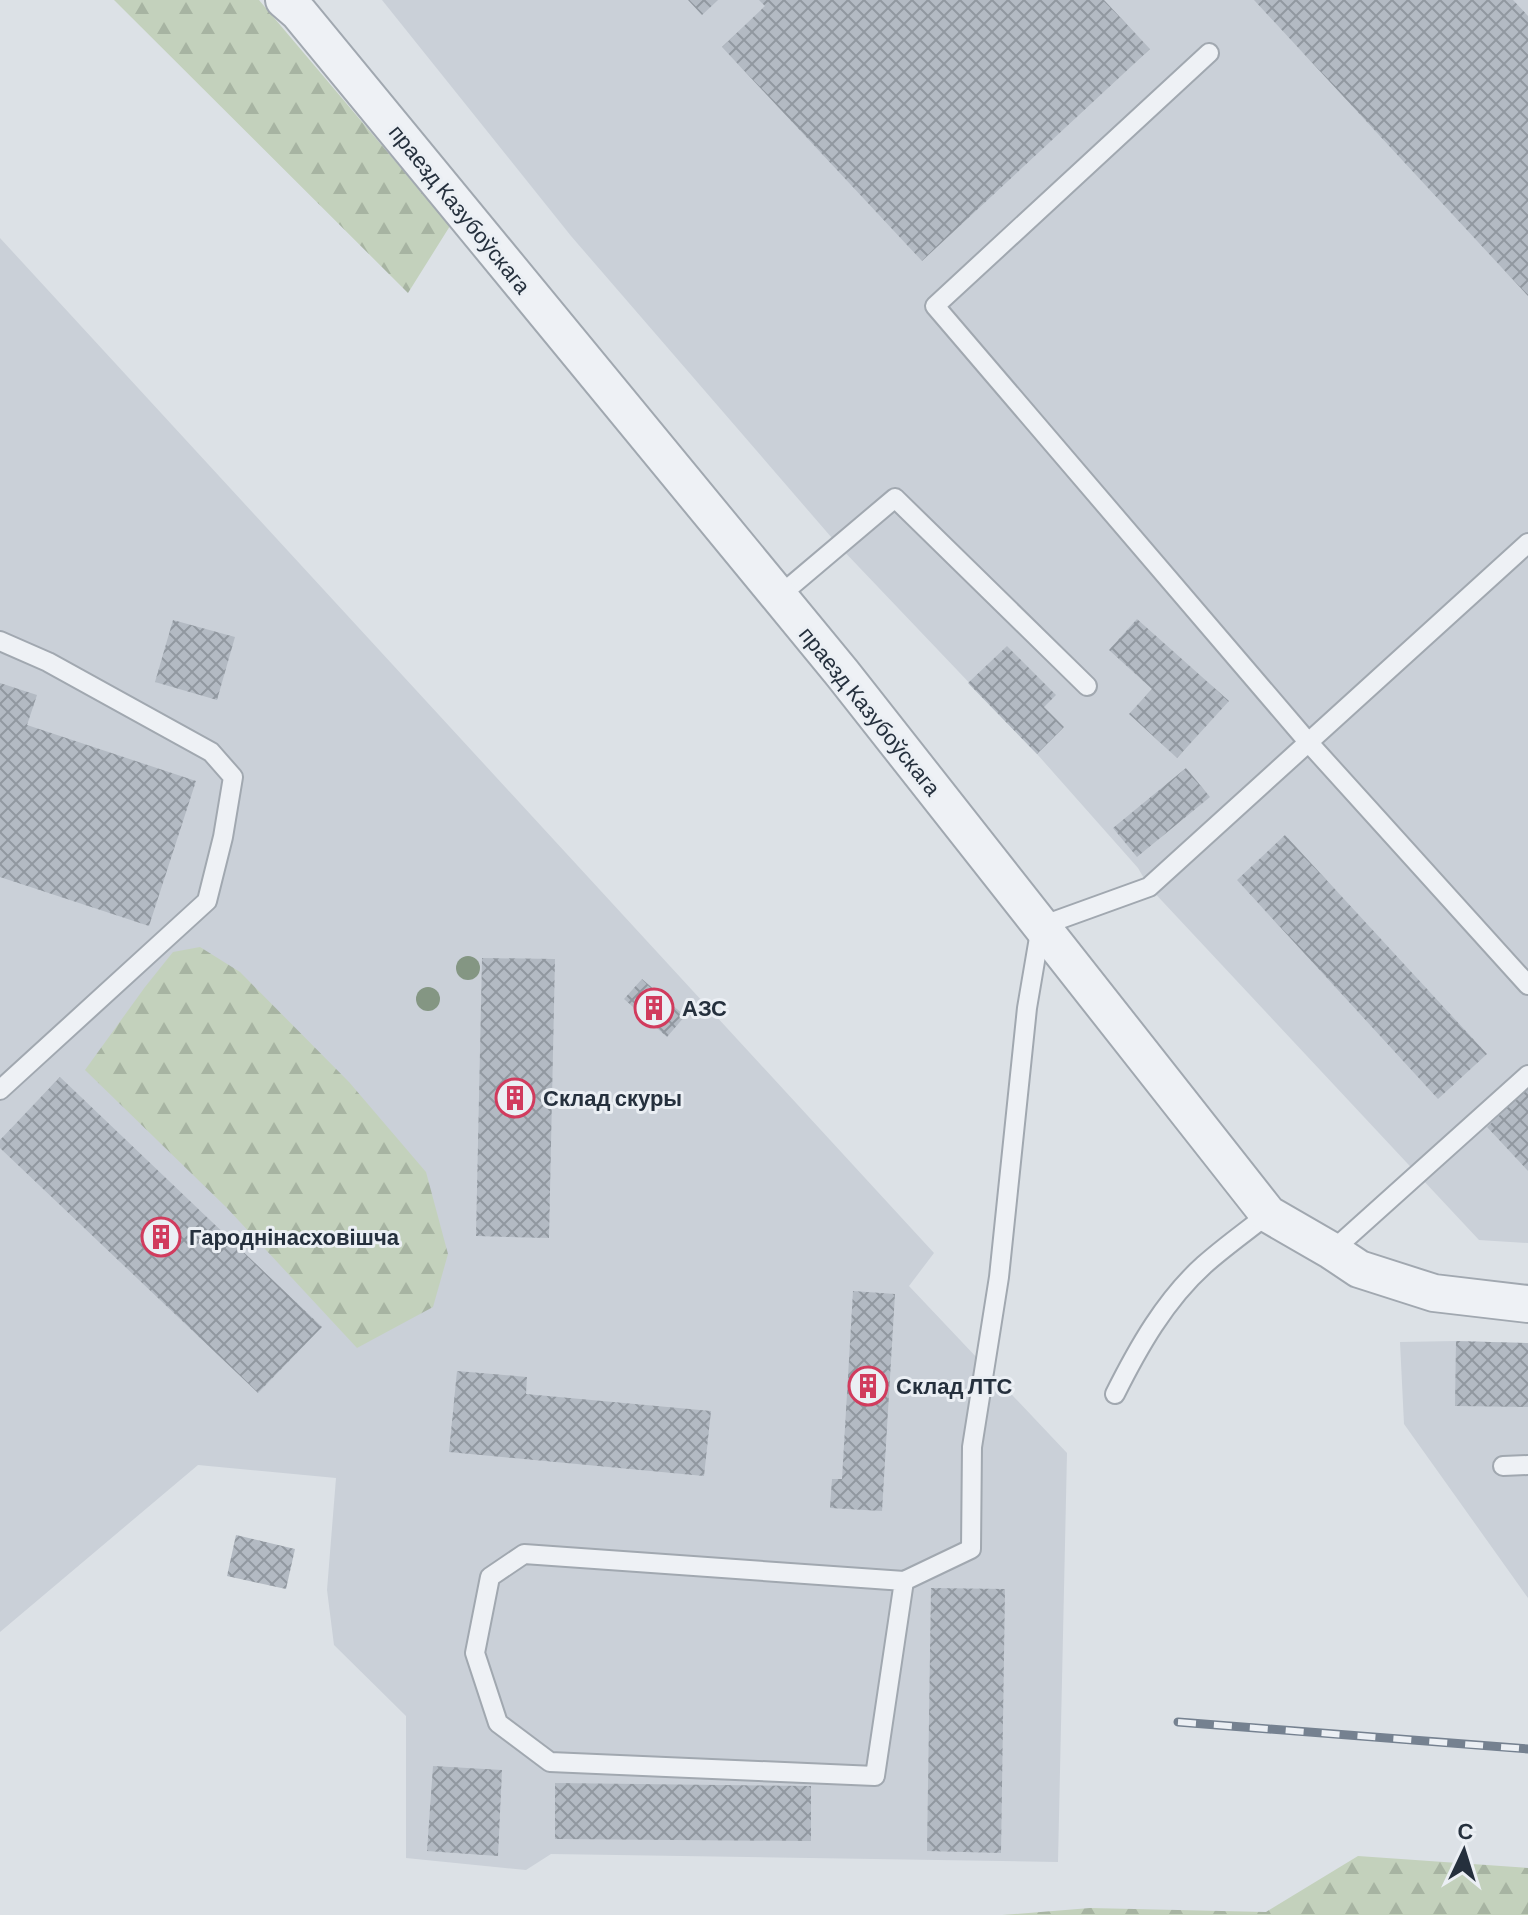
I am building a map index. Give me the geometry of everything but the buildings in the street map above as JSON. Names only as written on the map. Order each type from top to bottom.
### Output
[{"type":"street","name":"праезд Казубоўскага","points":[[284,0],[299,13],[842,673],[1268,1214],[1359,1269],[1434,1293],[1528,1304]]},
{"type":"lane","points":[[1209,53],[935,306],[1309,743],[1528,985]]},
{"type":"lane","points":[[779,596],[895,498],[1087,686]]},
{"type":"lane","points":[[904,1581],[875,1776],[550,1762],[498,1723],[475,1653],[490,1577],[524,1554],[904,1581],[971,1549],[972,1447],[999,1277],[1027,1008],[1041,926],[1149,887],[1528,543]]},
{"type":"lane","points":[[0,641],[48,662],[211,752],[233,777],[223,837],[207,901],[0,1090]]},
{"type":"lane","points":[[1332,1251],[1528,1075]]},
{"type":"lane","points":[[1115,1394],[1135,1355],[1176,1294],[1203,1265],[1268,1214]]},
{"type":"lane","points":[[1503,1466],[1528,1465]]},
{"type":"shaded area","points":[[382,0],[1528,0],[1528,1243],[1479,1240],[1149,887],[1138,868],[1037,754],[838,545],[571,236]]},
{"type":"shaded area","points":[[0,238],[934,1253],[909,1286],[1067,1453],[1058,1862],[551,1854],[526,1870],[406,1858],[406,1716],[334,1645],[327,1590],[336,1478],[198,1465],[0,1632]]},
{"type":"shaded area","points":[[1400,1342],[1528,1343],[1528,1598],[1404,1424]]},
{"type":"green space","points":[[114,0],[259,0],[450,226],[408,293]]},
{"type":"green space","points":[[200,947],[240,972],[349,1082],[426,1172],[448,1254],[433,1307],[357,1348],[227,1208],[85,1070],[173,952]]},
{"type":"green space","points":[[1358,1856],[1528,1868],[1528,1915],[1002,1915],[1090,1908],[1266,1912]]},
{"type":"railway","points":[[1178,1722],[1528,1749]]},
{"type":"place","name":"АЗС","points":[[654,1008]]},
{"type":"place","name":"Склад скуры","points":[[515,1098]]},
{"type":"place","name":"Гароднінасховішча","points":[[161,1237]]},
{"type":"place","name":"Склад ЛТС","points":[[868,1386]]}]
